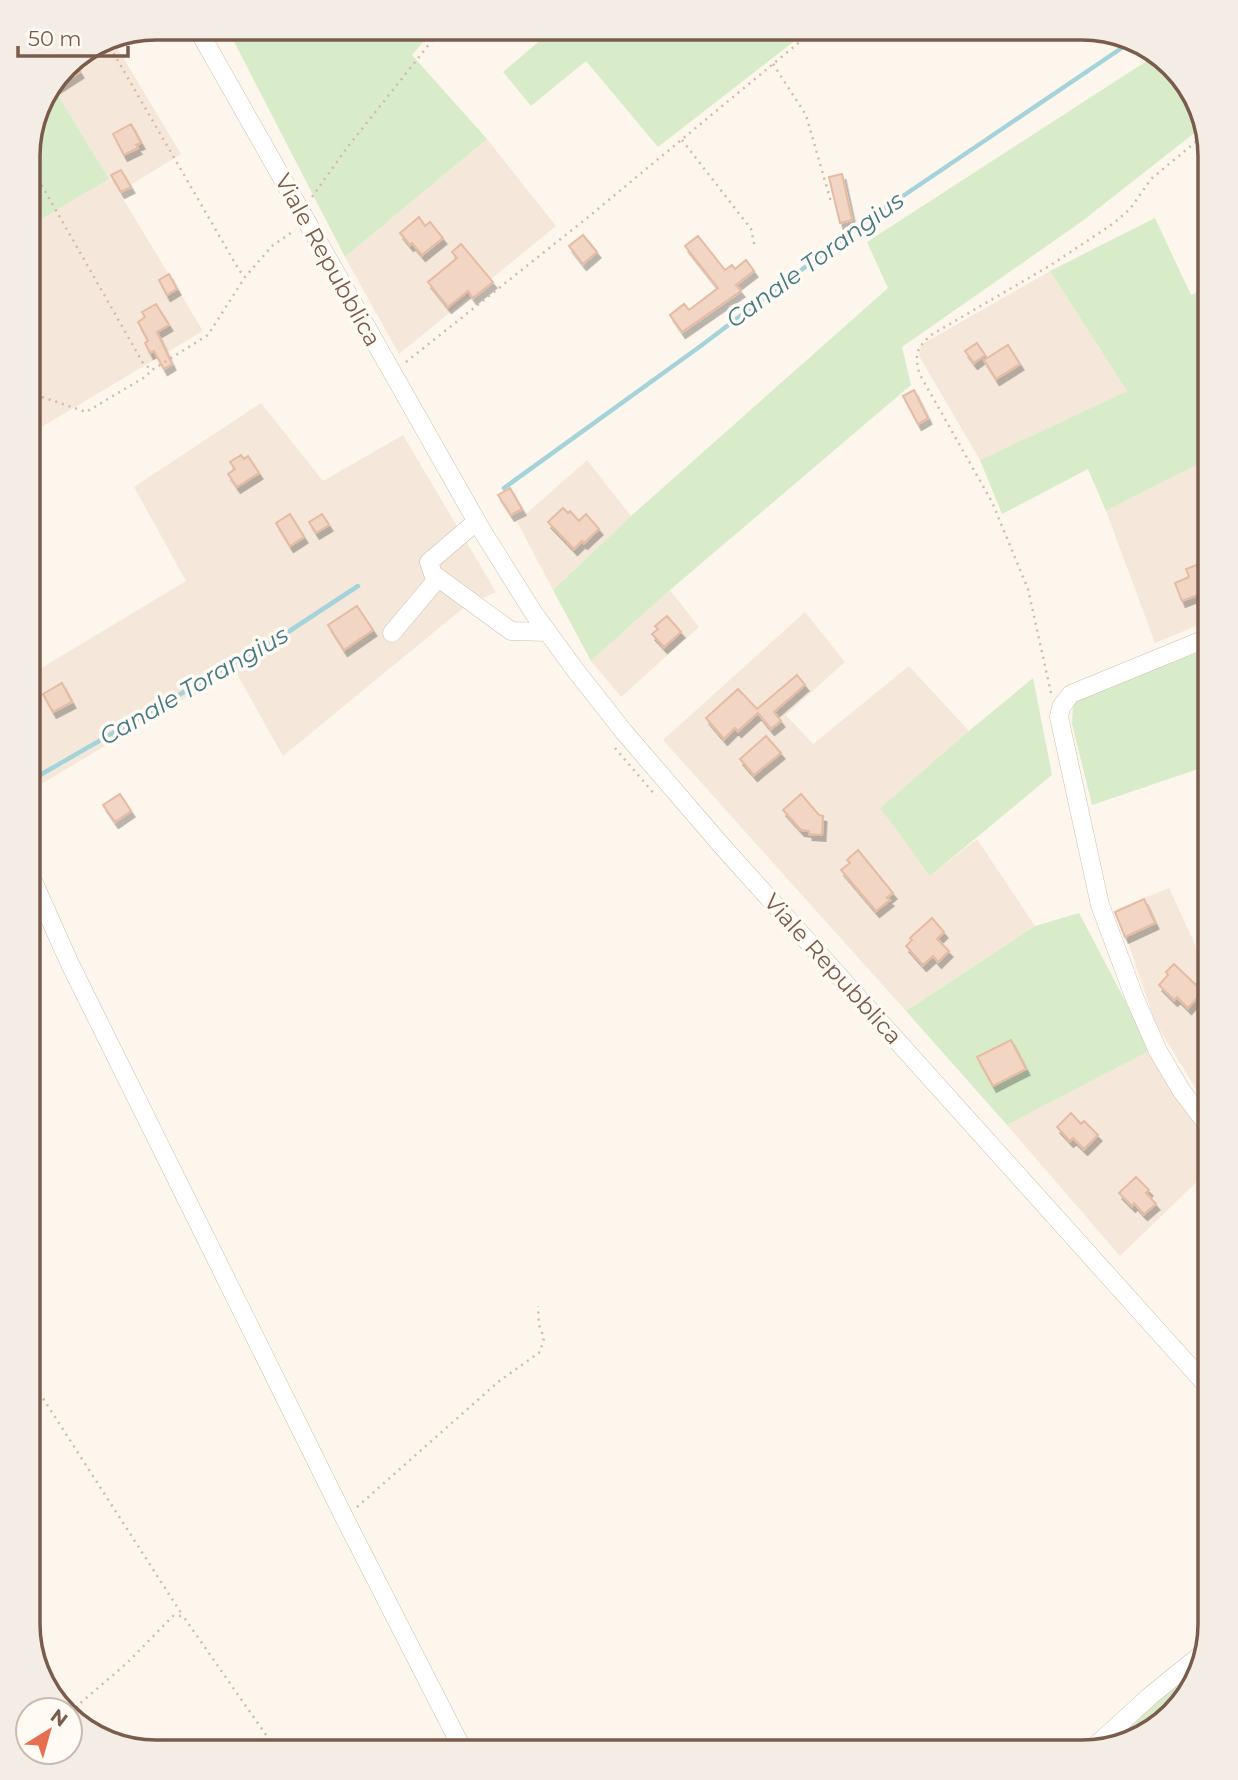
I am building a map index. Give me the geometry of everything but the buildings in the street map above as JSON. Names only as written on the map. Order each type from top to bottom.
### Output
[{"type":"street","name":"Viale Repubblica","points":[[204,40],[478,526],[548,632],[624,732],[722,846],[1198,1376]]},
{"type":"street","points":[[478,526],[429,562],[433,575],[511,631],[548,632]]},
{"type":"street","points":[[392,633],[438,578]]},
{"type":"street","points":[[1198,642],[1071,694],[1061,707],[1059,717],[1100,905],[1135,999],[1158,1051],[1198,1112]]},
{"type":"street","points":[[40,898],[69,964],[458,1740]]},
{"type":"street","points":[[1105,1737],[1191,1663]]},
{"type":"path","points":[[42,397],[86,412],[208,335],[245,277],[272,246],[304,217],[311,197],[432,40]]},
{"type":"path","points":[[392,373],[587,218],[802,40]]},
{"type":"path","points":[[111,50],[245,277]]},
{"type":"path","points":[[774,64],[806,115],[831,202]]},
{"type":"path","points":[[682,140],[751,229],[755,248]]},
{"type":"path","points":[[1061,707],[1052,696],[1028,589],[992,502],[920,374],[916,360],[920,345],[931,335],[1051,265],[1114,223],[1130,209],[1151,179],[1197,141]]},
{"type":"path","points":[[40,184],[144,363],[152,370]]},
{"type":"path","points":[[345,1519],[498,1382],[540,1352],[544,1338],[539,1325],[538,1306]]},
{"type":"path","points":[[40,1394],[183,1616],[270,1740]]},
{"type":"path","points":[[84,1700],[127,1663],[173,1616],[183,1616]]},
{"type":"shaded area","points":[[117,47],[181,154],[119,192],[203,331],[40,428],[40,220],[109,179],[58,95],[80,69]]},
{"type":"shaded area","points":[[487,139],[556,226],[399,354],[345,257]]},
{"type":"shaded area","points":[[1050,271],[1127,391],[980,460],[919,356],[921,345]]},
{"type":"shaded area","points":[[261,403],[323,481],[403,435],[496,592],[467,605],[283,756],[234,669],[40,785],[40,669],[186,581],[134,487]]},
{"type":"shaded area","points":[[587,460],[631,516],[553,590],[517,522]]},
{"type":"shaded area","points":[[1198,464],[1198,625],[1155,643],[1106,511]]},
{"type":"shaded area","points":[[670,590],[699,627],[621,697],[591,661]]},
{"type":"shaded area","points":[[805,612],[845,662],[786,715],[813,744],[909,666],[969,731],[880,808],[930,876],[977,839],[1035,926],[906,1011],[663,740]]},
{"type":"shaded area","points":[[1169,888],[1198,951],[1198,1092],[1155,1022],[1117,909]]},
{"type":"shaded area","points":[[1151,1050],[1174,1096],[1198,1123],[1198,1181],[1120,1256],[1007,1125]]},
{"type":"green space","points":[[233,40],[425,40],[412,55],[487,139],[345,257]]},
{"type":"green space","points":[[541,40],[796,40],[658,147],[586,61],[531,106],[503,72]]},
{"type":"green space","points":[[1147,61],[1174,86],[1189,112],[1195,132],[1081,222],[902,347],[911,385],[670,590],[591,661],[553,590],[631,516],[888,288],[867,242]]},
{"type":"green space","points":[[58,95],[109,179],[40,220],[40,148],[44,126]]},
{"type":"green space","points":[[1155,218],[1191,295],[1198,292],[1198,464],[1106,511],[1088,469],[1002,514],[980,460],[1127,391],[1050,271]]},
{"type":"green space","points":[[1198,653],[1198,769],[1092,805],[1072,724],[1073,705],[1095,692]]},
{"type":"green space","points":[[1033,678],[1052,775],[930,876],[880,808]]},
{"type":"green space","points":[[1079,913],[1151,1050],[1007,1125],[906,1011],[1035,926]]},
{"type":"green space","points":[[1184,1677],[1164,1706],[1140,1724],[1117,1734]]},
{"type":"waterway","name":"Canale Torangius","points":[[504,488],[702,345],[866,221],[1122,47]]},
{"type":"waterway","name":"Canale Torangius","points":[[40,775],[288,632],[358,586]]}]
